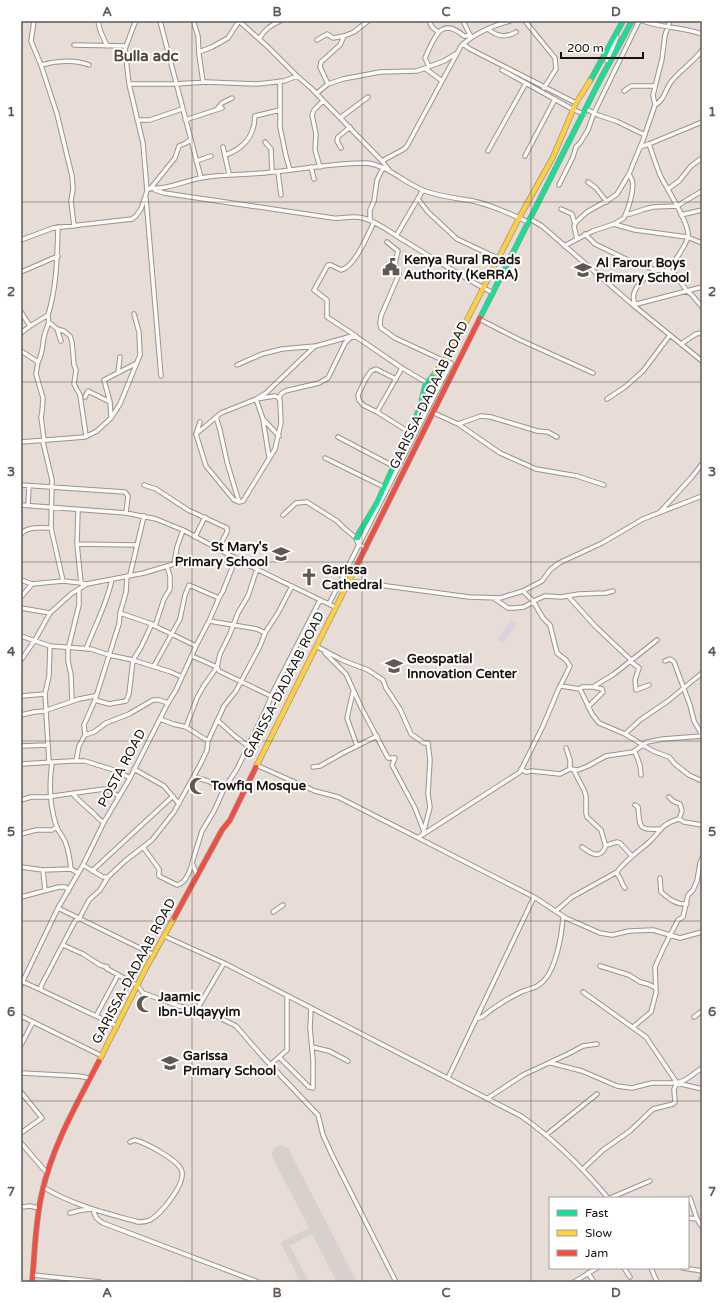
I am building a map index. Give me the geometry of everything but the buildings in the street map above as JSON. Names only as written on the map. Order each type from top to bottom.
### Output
[{"type":"main road","points":[[356,538],[368,520],[420,408],[425,386],[450,353],[519,218],[553,157],[576,103],[623,21]]},
{"type":"main road","name":"GARISSA-DADAAB ROAD","points":[[32,1282],[39,1208],[43,1187],[57,1144],[89,1078],[118,1026],[164,936],[222,830],[230,820],[335,607],[434,413],[479,319],[600,80],[632,21]]},
{"type":"street","points":[[34,21],[31,41],[41,65],[57,114],[72,176],[71,201],[74,226]]},
{"type":"street","points":[[98,21],[107,46]]},
{"type":"street","points":[[136,21],[125,52],[129,84],[144,149],[150,189]]},
{"type":"street","points":[[160,21],[201,178]]},
{"type":"street","points":[[199,52],[228,38],[239,21],[317,93],[390,171]]},
{"type":"street","points":[[259,39],[270,26],[280,21]]},
{"type":"street","points":[[317,40],[327,34],[333,38],[344,36],[354,32],[368,21]]},
{"type":"street","points":[[430,21],[432,27],[438,32]]},
{"type":"street","points":[[463,21],[471,37]]},
{"type":"street","points":[[382,161],[407,146],[456,53],[463,44],[471,37],[500,22],[510,21]]},
{"type":"street","points":[[525,21],[548,49],[556,62],[556,69],[544,88]]},
{"type":"street","points":[[600,80],[623,21]]},
{"type":"street","points":[[559,184],[573,157],[576,146],[580,143],[588,130],[594,113],[639,21]]},
{"type":"street","points":[[643,21],[667,28],[679,28],[702,34]]},
{"type":"street","points":[[575,224],[587,212],[607,202],[617,194],[629,174],[645,135],[655,105],[653,95],[654,86],[662,59],[667,28],[670,21]]},
{"type":"street","points":[[194,23],[198,36],[203,82]]},
{"type":"street","points":[[442,81],[427,68],[425,58],[438,32],[443,28],[455,29],[464,36],[471,37]]},
{"type":"street","points":[[488,29],[494,34],[504,36],[511,35],[516,32]]},
{"type":"street","points":[[328,84],[320,64],[340,45],[344,36]]},
{"type":"street","points":[[463,44],[544,88],[576,103]]},
{"type":"street","points":[[74,45],[126,46]]},
{"type":"street","points":[[655,105],[661,101],[670,84],[677,75],[702,50]]},
{"type":"street","points":[[317,93],[328,84],[343,79],[380,72],[413,72],[427,68],[444,61],[456,53]]},
{"type":"street","points":[[41,65],[69,62],[84,63],[89,65]]},
{"type":"street","points":[[502,70],[574,110],[594,113],[616,121],[645,135]]},
{"type":"street","points":[[129,84],[176,84],[203,82],[236,82],[257,84],[292,79],[297,76]]},
{"type":"street","points":[[280,81],[280,127],[290,170]]},
{"type":"street","points":[[488,151],[526,83]]},
{"type":"street","points":[[624,91],[631,86],[654,86]]},
{"type":"street","points":[[340,118],[368,97]]},
{"type":"street","points":[[216,110],[222,103],[232,98]]},
{"type":"street","points":[[525,156],[555,99]]},
{"type":"street","points":[[320,167],[315,150],[316,134],[312,115],[314,110],[323,101]]},
{"type":"street","points":[[185,120],[222,108]]},
{"type":"street","points":[[137,120],[150,120],[182,109]]},
{"type":"street","points":[[225,155],[235,152],[249,139],[255,116],[280,110]]},
{"type":"street","points":[[640,147],[702,122]]},
{"type":"street","points":[[341,148],[337,141],[338,137],[350,127]]},
{"type":"street","points":[[21,240],[45,230],[134,218],[150,189],[175,158],[179,146],[190,140]]},
{"type":"street","points":[[265,142],[271,149],[272,172]]},
{"type":"street","points":[[649,144],[661,176],[677,206],[687,230],[688,237],[676,259],[667,271]]},
{"type":"street","points":[[223,147],[229,174]]},
{"type":"street","points":[[196,161],[211,156]]},
{"type":"street","points":[[668,189],[680,181],[691,166],[702,158]]},
{"type":"street","points":[[150,189],[161,188],[201,178],[229,174],[278,172],[367,163],[374,164],[390,171],[410,184],[423,190],[446,198],[473,201],[519,218],[536,222],[702,361]]},
{"type":"street","points":[[312,168],[314,179]]},
{"type":"street","points":[[383,168],[377,180],[374,201],[370,210],[372,221],[354,260],[349,267],[341,270],[328,265],[314,290],[327,300],[327,317],[402,368],[427,383]]},
{"type":"street","points":[[278,172],[281,195]]},
{"type":"street","points":[[564,246],[585,234],[614,224],[624,218],[630,200],[633,182],[629,174]]},
{"type":"street","points":[[588,182],[596,188],[607,202]]},
{"type":"street","points":[[150,189],[325,217],[343,218],[356,216],[372,221],[493,293]]},
{"type":"street","points":[[396,236],[423,190]]},
{"type":"street","points":[[626,214],[646,208],[677,206],[702,191]]},
{"type":"street","points":[[146,196],[161,376]]},
{"type":"street","points":[[418,199],[428,212],[452,236],[508,262]]},
{"type":"street","points":[[561,209],[572,214],[577,238]]},
{"type":"street","points":[[681,216],[702,210]]},
{"type":"street","points":[[614,224],[635,230],[688,237],[702,243]]},
{"type":"street","points":[[58,228],[58,256],[55,288],[48,315],[49,322],[44,337],[36,374],[43,398],[41,417],[43,442],[50,469],[52,487],[52,528],[63,581]]},
{"type":"street","points":[[585,234],[595,244],[603,249],[630,261],[655,270],[674,273],[687,291],[702,307]]},
{"type":"street","points":[[387,242],[398,251],[395,263],[396,270],[399,274],[381,316],[381,328],[400,340],[451,363],[456,367]]},
{"type":"street","points":[[21,272],[58,256]]},
{"type":"street","points":[[634,305],[633,299],[636,288],[655,270]]},
{"type":"street","points":[[634,305],[702,287]]},
{"type":"street","points":[[21,312],[30,326]]},
{"type":"street","points":[[21,442],[80,438],[97,431],[111,418],[120,404],[135,364],[140,355],[139,332],[134,314]]},
{"type":"street","points":[[21,334],[30,326],[48,315]]},
{"type":"street","points":[[479,319],[518,339],[593,372]]},
{"type":"street","points":[[49,322],[57,329],[64,331],[70,336],[72,342],[74,365],[76,370],[74,384],[80,395],[86,436]]},
{"type":"street","points":[[57,329],[61,341]]},
{"type":"street","points":[[681,344],[696,334],[702,333]]},
{"type":"street","points":[[607,400],[643,371],[670,335]]},
{"type":"street","points":[[237,365],[262,354],[282,349],[316,346],[352,336],[358,338]]},
{"type":"street","points":[[238,502],[243,501],[275,449],[281,423],[279,399],[281,394],[285,391],[319,383],[328,378],[345,343],[352,336]]},
{"type":"street","points":[[196,434],[220,413],[256,399],[266,393],[316,346]]},
{"type":"street","points":[[21,351],[38,362]]},
{"type":"street","points":[[118,373],[120,357]]},
{"type":"street","points":[[329,604],[358,544],[398,469],[451,363]]},
{"type":"street","points":[[111,418],[110,402],[104,380],[135,364]]},
{"type":"street","points":[[377,412],[402,368]]},
{"type":"street","points":[[396,379],[376,369],[371,371],[358,395],[359,400],[363,405],[409,432]]},
{"type":"street","points":[[85,397],[88,391],[110,402]]},
{"type":"street","points":[[256,399],[275,396],[279,399]]},
{"type":"street","points":[[256,399],[263,419],[269,457]]},
{"type":"street","points":[[434,413],[458,424],[500,453],[536,469],[577,476],[604,485]]},
{"type":"street","points":[[458,424],[481,416],[491,417],[537,431],[548,432],[557,437]]},
{"type":"street","points":[[216,417],[238,502]]},
{"type":"street","points":[[263,419],[279,436]]},
{"type":"street","points":[[200,422],[196,430],[196,434],[206,466],[234,500],[238,502]]},
{"type":"street","points":[[338,437],[404,471]]},
{"type":"street","points":[[325,458],[384,487]]},
{"type":"street","points":[[659,512],[702,464]]},
{"type":"street","points":[[21,485],[125,492],[128,496],[126,513]]},
{"type":"street","points":[[144,485],[156,489],[188,510],[224,526],[228,530],[218,549]]},
{"type":"street","points":[[28,505],[29,486]]},
{"type":"street","points":[[349,581],[384,587],[495,599],[523,591],[542,581],[550,570],[559,563],[602,543],[644,519],[702,496]]},
{"type":"street","points":[[283,515],[296,503],[307,502],[337,521],[356,538],[358,544],[366,548]]},
{"type":"street","points":[[21,505],[126,513],[156,519],[183,530],[257,569],[335,607]]},
{"type":"street","points":[[21,660],[35,640],[50,613],[64,599],[79,590],[82,585],[77,544],[78,510]]},
{"type":"street","points":[[76,761],[79,746],[85,735],[84,725],[94,700],[119,624],[120,613],[144,516]]},
{"type":"street","points":[[195,537],[205,517]]},
{"type":"street","points":[[21,534],[32,528],[52,528]]},
{"type":"street","points":[[21,580],[32,584],[63,581],[82,585],[167,567],[174,564],[177,547],[183,530]]},
{"type":"street","points":[[77,544],[137,545]]},
{"type":"street","name":"POSTA ROAD","points":[[21,983],[58,908],[83,865],[104,822],[130,778],[176,690],[224,590],[236,558]]},
{"type":"street","points":[[94,700],[109,704],[126,701],[129,694],[133,660],[154,625],[164,599],[170,589],[170,576],[167,567]]},
{"type":"street","points":[[186,727],[197,698],[217,667],[220,654],[238,613],[248,596],[257,569]]},
{"type":"street","points":[[86,649],[103,610],[112,579]]},
{"type":"street","points":[[21,597],[32,584]]},
{"type":"street","points":[[154,666],[180,619],[185,595],[189,585],[219,598]]},
{"type":"street","points":[[41,990],[75,921],[79,919],[88,900],[100,890],[108,877],[125,861],[152,840],[179,804],[207,750],[208,741],[224,706],[236,691],[257,652],[265,633],[278,613],[292,586]]},
{"type":"street","points":[[72,701],[71,676],[68,661],[69,647],[79,605],[79,590]]},
{"type":"street","points":[[419,837],[423,832],[520,772],[543,726],[561,686],[563,678],[570,666],[566,660],[557,653],[550,625],[543,618],[534,601],[523,591]]},
{"type":"street","points":[[495,599],[508,608],[514,608],[524,607],[545,596],[568,596],[606,593],[613,591]]},
{"type":"street","points":[[568,596],[595,626],[639,668],[635,680],[636,690],[649,685]]},
{"type":"street","points":[[143,847],[159,869],[159,876],[177,885],[182,883],[192,865],[202,831],[268,707],[271,696],[320,600]]},
{"type":"street","points":[[21,608],[50,613]]},
{"type":"street","points":[[120,613],[154,625],[196,646]]},
{"type":"street","points":[[209,621],[257,629],[265,633]]},
{"type":"street","points":[[21,636],[50,646],[86,649],[133,660],[154,666],[182,677]]},
{"type":"street","points":[[593,687],[614,674],[657,640]]},
{"type":"street","points":[[50,646],[49,676],[45,694],[52,797],[57,827],[62,834],[66,845],[71,869]]},
{"type":"street","points":[[316,646],[342,660],[368,670],[383,680],[386,688],[400,709],[412,734],[424,743],[428,743],[430,760],[428,794],[430,807],[423,832]]},
{"type":"street","points":[[324,651],[346,674],[362,709],[388,758],[395,758],[392,765],[415,808],[423,832]]},
{"type":"street","points":[[192,656],[217,667],[219,671],[271,696]]},
{"type":"street","points":[[521,769],[526,772],[532,771],[560,774],[571,769],[578,770],[606,756],[635,752],[647,742],[702,735],[694,721],[684,687],[674,662],[670,659],[665,661]]},
{"type":"street","points":[[625,734],[640,720],[702,673]]},
{"type":"street","points":[[561,686],[580,689],[582,687],[602,689],[603,692],[588,707]]},
{"type":"street","points":[[580,689],[588,707],[599,723],[625,734],[669,757],[675,764],[701,781],[702,776]]},
{"type":"street","points":[[354,691],[347,718],[357,746]]},
{"type":"street","points":[[21,696],[45,694]]},
{"type":"street","points":[[21,715],[46,710],[72,701],[95,696]]},
{"type":"street","points":[[85,735],[94,732],[106,723],[129,714],[153,700],[160,700],[168,703]]},
{"type":"street","points":[[160,719],[186,727],[208,741]]},
{"type":"street","points":[[218,720],[236,738],[248,746]]},
{"type":"street","points":[[313,767],[320,766],[377,736]]},
{"type":"street","points":[[21,746],[48,745]]},
{"type":"street","points":[[566,748],[571,769],[586,796],[587,817],[601,830],[606,845],[601,853],[594,855],[582,847]]},
{"type":"street","points":[[635,752],[640,765],[641,775]]},
{"type":"street","points":[[21,764],[85,761],[130,778]]},
{"type":"street","points":[[256,765],[315,791],[338,797],[419,837],[534,898],[563,916],[593,930],[607,935],[618,935],[629,931],[653,930],[680,938],[701,933]]},
{"type":"street","points":[[134,769],[164,786],[179,804]]},
{"type":"street","points":[[194,777],[208,781],[224,789]]},
{"type":"street","points":[[21,800],[31,797],[52,797],[104,788],[119,796]]},
{"type":"street","points":[[73,794],[100,821],[104,822]]},
{"type":"street","points":[[92,871],[172,796]]},
{"type":"street","points":[[669,797],[673,801],[680,804],[682,811],[679,819]]},
{"type":"street","points":[[635,805],[638,807],[639,822],[641,827],[646,829],[659,829]]},
{"type":"street","points":[[556,911],[572,897],[616,873],[632,856],[648,844],[659,829],[671,821],[679,819],[684,822],[702,825]]},
{"type":"street","points":[[21,834],[36,830],[52,830],[57,827]]},
{"type":"street","points":[[606,845],[617,842],[620,843],[632,856]]},
{"type":"street","points":[[633,1027],[651,1012],[654,1005],[656,988],[655,967],[662,949],[678,920],[683,917],[688,895],[694,890],[697,881],[702,858]]},
{"type":"street","points":[[83,865],[103,877],[108,877]]},
{"type":"street","points":[[192,865],[197,876]]},
{"type":"street","points":[[21,867],[43,870],[71,869],[78,873]]},
{"type":"street","points":[[43,870],[45,890]]},
{"type":"street","points":[[616,873],[622,880],[625,888]]},
{"type":"street","points":[[660,878],[661,892],[671,900],[682,904],[687,904]]},
{"type":"street","points":[[21,897],[62,887],[69,890]]},
{"type":"street","points":[[448,1078],[534,898]]},
{"type":"street","points":[[273,912],[283,905]]},
{"type":"street","points":[[58,908],[154,955]]},
{"type":"street","points":[[476,1019],[482,1017],[519,993],[535,988],[545,980],[558,954],[563,916]]},
{"type":"street","points":[[164,936],[224,963],[521,1116],[546,1135],[583,1169],[608,1197]]},
{"type":"street","points":[[63,945],[83,954],[100,965],[107,967],[106,968],[138,986],[143,993],[218,1017],[236,1026],[270,1065],[318,1115],[323,1135],[332,1155],[396,1282]]},
{"type":"street","points":[[196,1011],[224,963]]},
{"type":"street","points":[[600,966],[629,975],[640,982],[656,988]]},
{"type":"street","points":[[96,1016],[118,975]]},
{"type":"street","points":[[21,983],[41,990],[118,1026]]},
{"type":"street","points":[[583,992],[646,1037],[678,1083]]},
{"type":"street","points":[[270,1065],[287,1050],[286,996]]},
{"type":"street","points":[[280,1057],[309,1087],[313,1088],[310,1028],[311,1008]]},
{"type":"street","points":[[694,1017],[702,1011]]},
{"type":"street","points":[[21,1016],[102,1056]]},
{"type":"street","points":[[21,1045],[33,1022]]},
{"type":"street","points":[[488,1098],[523,1075],[551,1063],[582,1046],[598,1044]]},
{"type":"street","points":[[312,1047],[329,1051],[348,1061]]},
{"type":"street","points":[[551,1063],[582,1071],[623,1088],[632,1088],[652,1083],[678,1083],[702,1089]]},
{"type":"street","points":[[583,1169],[603,1150],[630,1131],[653,1110],[676,1102],[674,1089],[678,1083],[702,1068]]},
{"type":"street","points":[[21,1073],[89,1078]]},
{"type":"street","points":[[21,1092],[42,1118],[21,1133]]},
{"type":"street","points":[[546,1135],[597,1094]]},
{"type":"street","points":[[43,1187],[62,1197],[93,1209],[138,1222],[145,1222],[151,1219],[167,1203],[178,1188],[182,1179],[181,1170],[172,1160],[142,1142],[134,1140],[130,1142]]},
{"type":"street","points":[[21,1143],[47,1173]]},
{"type":"street","points":[[611,1197],[650,1181]]},
{"type":"street","points":[[690,1198],[697,1219],[702,1227]]},
{"type":"street","points":[[21,1208],[30,1206],[39,1208]]},
{"type":"street","points":[[70,1213],[93,1209]]},
{"type":"street","points":[[93,1209],[98,1220],[104,1223],[258,1282]]},
{"type":"street","points":[[689,1218],[697,1219]]},
{"type":"street","points":[[574,1282],[595,1269]]},
{"type":"street","points":[[625,1269],[630,1277]]},
{"type":"street","points":[[651,1269],[657,1282]]},
{"type":"street","points":[[689,1269],[702,1271]]},
{"type":"street","points":[[588,1273],[594,1282]]},
{"type":"street","points":[[33,1275],[100,1282]]},
{"type":"street","points":[[700,1282],[702,1278]]},
{"type":"shaded area","points":[[511,620],[517,624],[503,643],[498,639]]},
{"type":"taxiway","points":[[305,1282],[285,1244],[311,1231],[313,1225]]},
{"type":"runway","points":[[281,1154],[347,1282]]},
{"type":"traffic: fast","points":[[590,81],[623,21]]},
{"type":"traffic: fast","points":[[480,318],[600,80],[632,21]]},
{"type":"traffic: fast","points":[[356,538],[377,503],[420,408],[425,386],[435,373]]},
{"type":"traffic: slow","points":[[435,373],[450,353],[519,218],[553,157],[576,103],[590,81]]},
{"type":"traffic: slow","points":[[256,767],[353,573]]},
{"type":"traffic: slow","points":[[99,1061],[146,968],[174,918]]},
{"type":"traffic: jam","points":[[353,573],[480,318]]},
{"type":"traffic: jam","points":[[174,918],[222,830],[230,820],[256,767]]},
{"type":"traffic: jam","points":[[32,1282],[38,1215],[46,1176],[66,1126],[99,1061]]},
{"type":"place","name":"Kenya Rural Roads Authority (KeRRA)","points":[[391,267]]},
{"type":"place","name":"Al Farour Boys Primary School","points":[[583,270]]},
{"type":"place","name":"St Mary's Primary School","points":[[281,554]]},
{"type":"place","name":"Garissa Cathedral","points":[[309,577]]},
{"type":"place","name":"Geospatial Innovation Center","points":[[394,666]]},
{"type":"place","name":"Towfiq Mosque","points":[[198,786]]},
{"type":"place","name":"Jaamic Ibn-Ulqayyim","points":[[145,1004]]},
{"type":"place","name":"Garissa Primary School","points":[[170,1063]]},
{"type":"district","name":"Bulla adc","points":[[146,56]]}]
